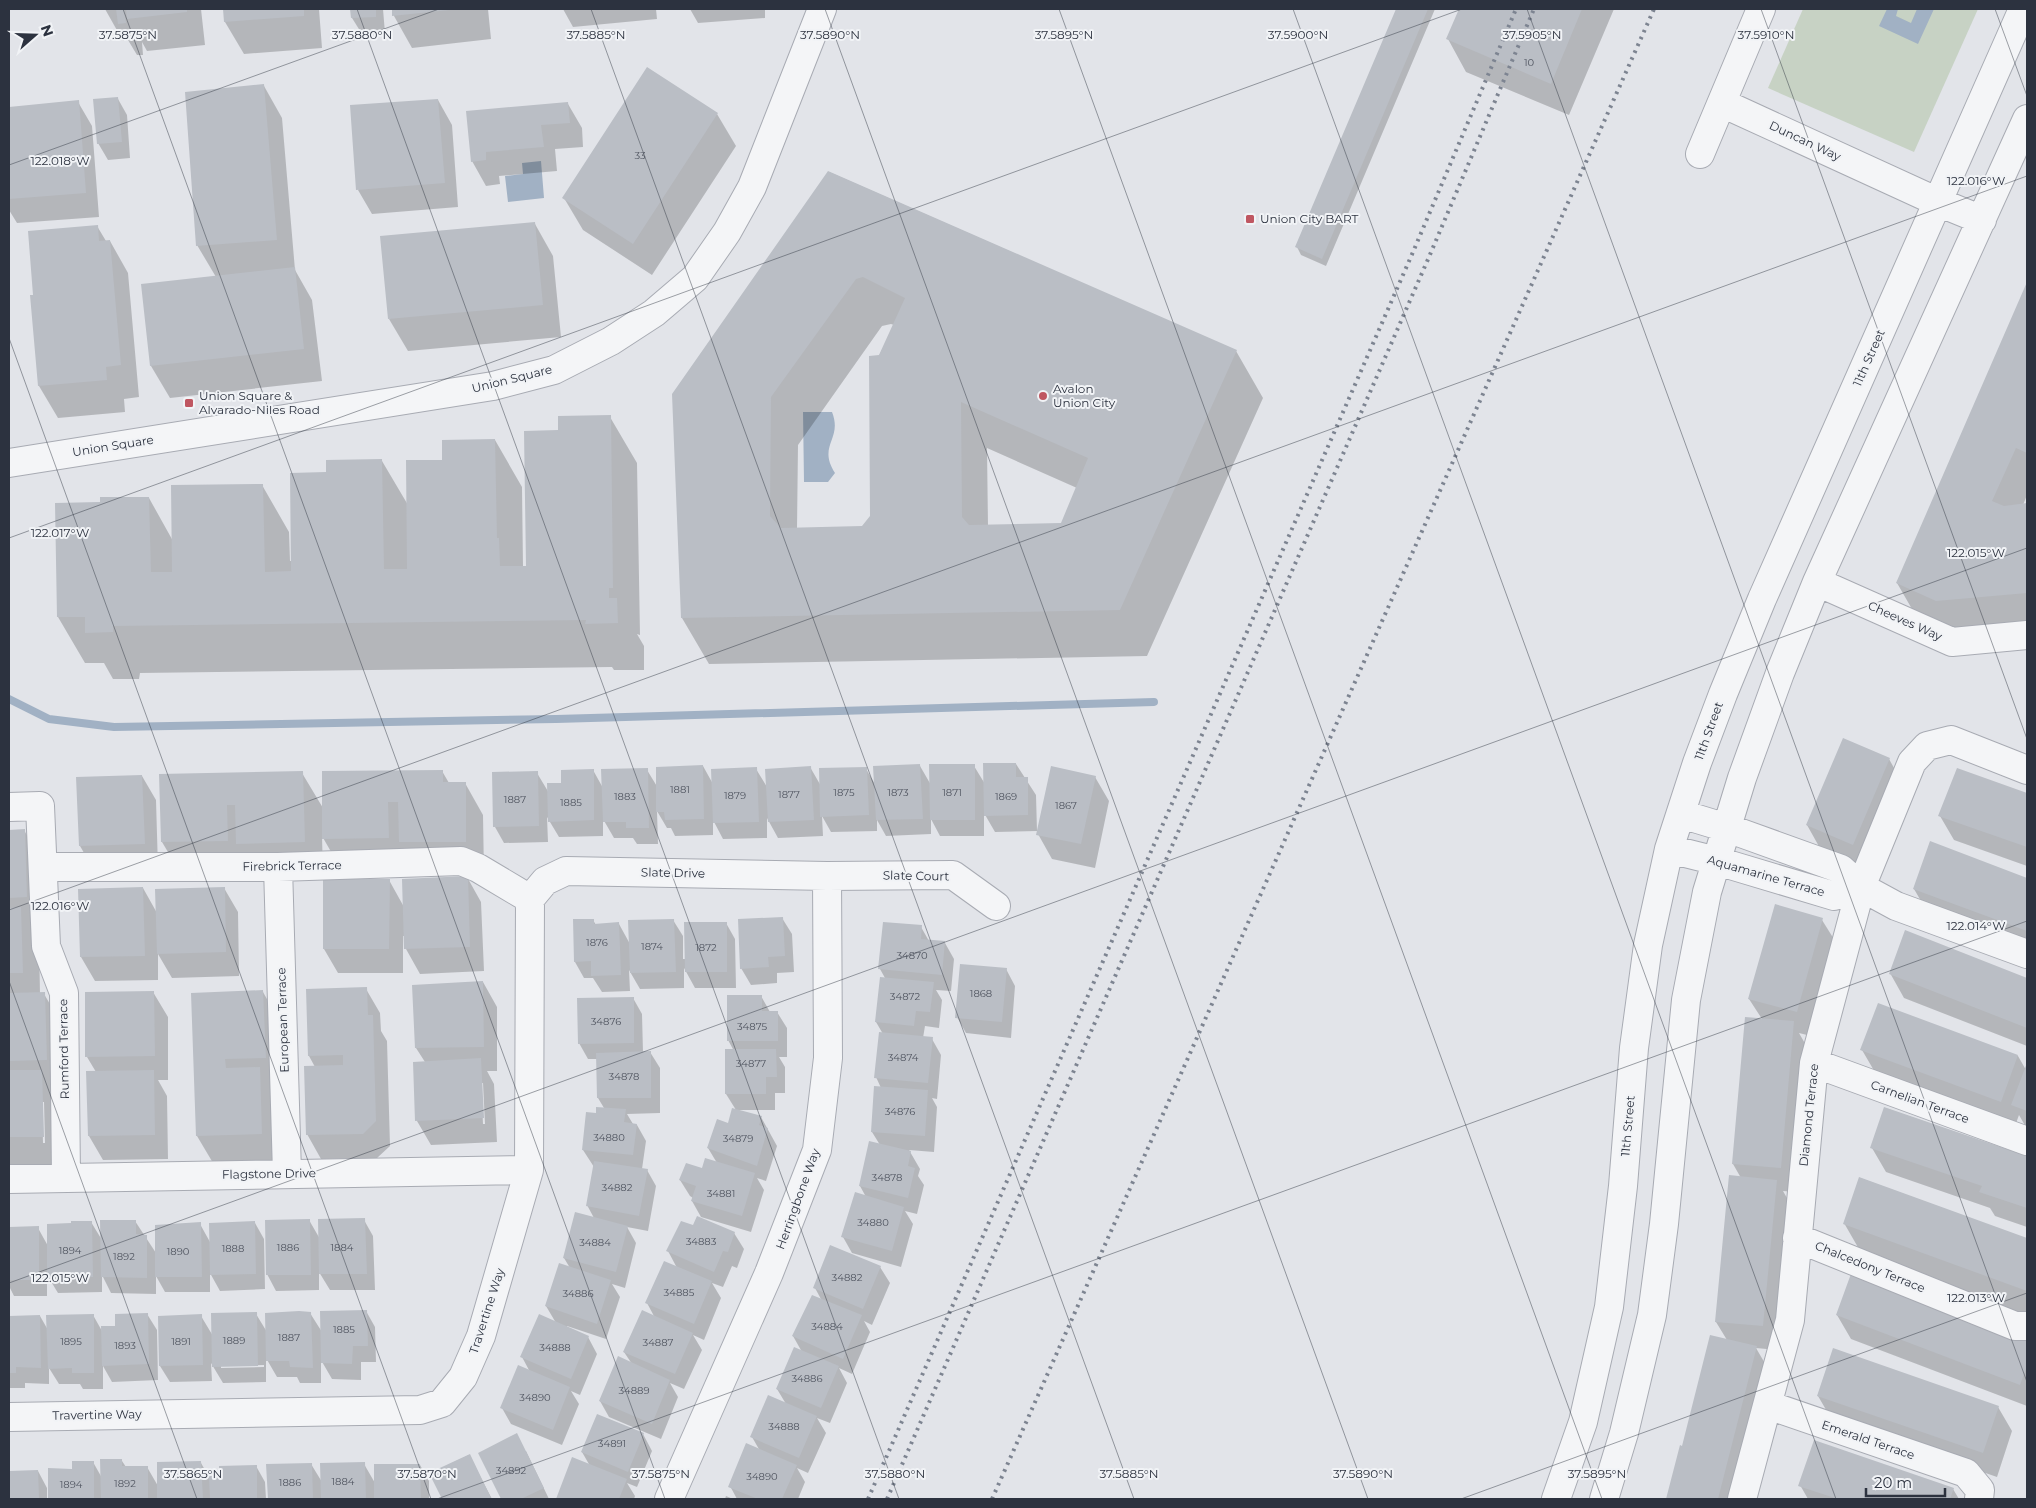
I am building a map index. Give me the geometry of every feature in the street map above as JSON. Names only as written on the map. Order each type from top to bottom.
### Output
[{"type":"street","name":"Union Square","points":[[9,462],[493,386],[554,370],[611,341],[654,313],[695,278],[728,232],[752,187],[822,9]]},
{"type":"street","points":[[1700,154],[1761,9]]},
{"type":"street","name":"11th Street","points":[[1556,1499],[1583,1422],[1609,1307],[1623,1186],[1634,1048],[1648,945],[1669,849],[1723,694],[1758,608],[2023,9]]},
{"type":"street","name":"Duncan Way","points":[[1722,103],[1938,202],[1982,220]]},
{"type":"street","points":[[1604,1499],[1624,1433],[1652,1315],[1664,1224],[1686,1000],[1707,892],[1742,778],[1780,673],[1817,582],[2027,119]]},
{"type":"street","name":"Cheeves Way","points":[[1817,582],[1952,642],[2027,635]]},
{"type":"street","name":"Diamond Terrace","points":[[1742,1499],[1790,1320],[1814,1063],[1862,887],[1912,762],[1927,746],[1951,740],[2027,770]]},
{"type":"street","name":"Rumford Terrace","points":[[9,807],[40,806],[46,946],[64,993],[66,1178]]},
{"type":"street","points":[[1680,814],[1727,828],[1841,869],[1862,887],[1896,906],[2027,954]]},
{"type":"street","name":"Aquamarine Terrace","points":[[1669,849],[1717,861],[1834,896],[1862,887]]},
{"type":"street","name":"Firebrick Terrace","points":[[44,867],[278,867],[461,861],[478,868],[530,898]]},
{"type":"street","name":"European Terrace","points":[[278,867],[287,1173]]},
{"type":"street","name":"Slate Drive","points":[[530,898],[545,881],[566,871],[827,876]]},
{"type":"street","name":"Slate Court","points":[[827,876],[953,875],[996,906]]},
{"type":"street","name":"Herringbone Way","points":[[669,1499],[770,1273],[817,1150],[828,1058],[827,876]]},
{"type":"street","name":"Travertine Way","points":[[9,1417],[420,1410],[442,1403],[463,1377],[481,1336],[529,1170],[530,898]]},
{"type":"street","name":"Carnelian Terrace","points":[[1814,1063],[2027,1141]]},
{"type":"street","name":"Flagstone Drive","points":[[9,1178],[529,1170]]},
{"type":"street","name":"Chalcedony Terrace","points":[[1797,1238],[2015,1326],[2027,1326]]},
{"type":"street","name":"Emerald Terrace","points":[[1768,1405],[1966,1473],[1980,1490],[1979,1499]]},
{"type":"green space","points":[[1803,9],[1978,9],[1914,152],[1768,88]]},
{"type":"water","points":[[1887,9],[1898,9],[1896,16],[1911,23],[1917,9],[1934,9],[1918,44],[1879,26]]},
{"type":"water","points":[[541,161],[544,198],[508,202],[505,176],[523,174],[522,163]]},
{"type":"water","points":[[803,412],[832,412],[835,429],[828,456],[835,473],[828,482],[804,482]]},
{"type":"building","points":[[116,9],[124,9],[126,23],[118,24]]},
{"type":"building","points":[[126,9],[187,9],[187,12],[127,19]]},
{"type":"building","points":[[223,9],[304,9],[304,16],[224,22]]},
{"type":"building","points":[[350,9],[376,9],[376,17],[351,18]]},
{"type":"building","points":[[392,9],[449,9],[449,10],[392,16]]},
{"type":"building","points":[[1396,9],[1428,9],[1322,259],[1295,247]]},
{"type":"building","points":[[1459,9],[1582,9],[1551,84],[1446,39]]},
{"type":"building","points":[[647,67],[718,113],[633,244],[562,198]]},
{"type":"building","points":[[264,84],[277,240],[196,246],[185,92]]},
{"type":"building","points":[[118,97],[122,142],[97,144],[93,99]]},
{"type":"building","points":[[438,99],[445,183],[356,190],[350,105]]},
{"type":"building","points":[[79,100],[86,193],[9,199],[9,107]]},
{"type":"building","points":[[568,102],[570,123],[541,125],[544,147],[486,152],[486,160],[471,162],[466,111]]},
{"type":"building","name":"Avalon Union City","points":[[828,171],[1237,350],[1120,610],[681,618],[672,394]],"holes":[[[863,277],[905,298],[879,355],[869,356],[870,516],[862,526],[781,528],[770,516],[771,397],[856,279]],[[961,402],[1088,458],[1061,523],[969,525],[962,517]]]},
{"type":"building","points":[[535,222],[543,305],[388,319],[380,236]]},
{"type":"building","points":[[98,225],[99,241],[110,240],[121,365],[106,367],[107,380],[38,386],[30,295],[33,295],[28,231]]},
{"type":"building","points":[[295,267],[304,349],[150,366],[141,284]]},
{"type":"building","points":[[2027,282],[2027,453],[2016,448],[1992,501],[2004,506],[2027,503],[2027,593],[1936,601],[1896,583]]},
{"type":"building","points":[[611,415],[613,588],[609,588],[609,598],[617,598],[618,623],[585,624],[586,620],[113,626],[113,632],[85,633],[85,617],[57,617],[55,503],[100,502],[100,497],[149,497],[151,572],[172,572],[171,485],[263,484],[265,572],[291,571],[290,473],[326,472],[326,460],[382,459],[384,569],[407,569],[406,460],[442,460],[442,440],[495,439],[497,538],[499,538],[500,566],[526,566],[524,431],[558,430],[558,416]]},
{"type":"building","points":[[1843,738],[1890,758],[1853,845],[1806,825]]},
{"type":"building","points":[[983,763],[1016,763],[1016,777],[1028,777],[1028,815],[984,816]]},
{"type":"building","points":[[920,764],[923,819],[876,820],[873,766]]},
{"type":"building","points":[[929,764],[975,764],[975,820],[930,820]]},
{"type":"building","points":[[703,765],[704,819],[665,820],[664,812],[656,812],[656,767]]},
{"type":"building","points":[[811,766],[814,820],[768,822],[765,769]]},
{"type":"building","points":[[1051,766],[1096,776],[1081,844],[1036,835]]},
{"type":"building","points":[[757,767],[759,822],[713,823],[711,769]]},
{"type":"building","points":[[867,767],[869,815],[820,817],[819,768]]},
{"type":"building","points":[[648,768],[649,828],[626,828],[626,822],[603,822],[601,769]]},
{"type":"building","points":[[1957,768],[2027,793],[2027,847],[1938,816]]},
{"type":"building","points":[[594,769],[594,820],[548,822],[547,783],[561,783],[561,770]]},
{"type":"building","points":[[443,770],[443,782],[466,782],[466,842],[399,842],[398,802],[388,802],[389,838],[322,839],[322,771]]},
{"type":"building","points":[[303,771],[305,842],[236,844],[235,805],[227,805],[228,841],[161,842],[159,774]]},
{"type":"building","points":[[538,771],[539,826],[493,827],[492,772]]},
{"type":"building","points":[[142,775],[145,844],[79,846],[76,777]]},
{"type":"building","points":[[25,829],[27,897],[9,898],[9,830]]},
{"type":"building","points":[[1930,841],[2027,878],[2027,931],[1913,889]]},
{"type":"building","points":[[468,876],[470,947],[404,949],[402,879]]},
{"type":"building","points":[[323,879],[390,879],[389,949],[323,949]]},
{"type":"building","points":[[143,887],[145,956],[80,957],[78,889]]},
{"type":"building","points":[[225,887],[226,952],[157,954],[155,889]]},
{"type":"building","points":[[1775,904],[1823,918],[1797,1012],[1748,999]]},
{"type":"building","points":[[21,907],[23,973],[9,973],[9,908]]},
{"type":"building","points":[[783,917],[785,956],[768,957],[769,967],[740,969],[738,919]]},
{"type":"building","points":[[573,919],[594,919],[594,924],[619,922],[621,975],[591,976],[591,961],[574,962]]},
{"type":"building","points":[[674,919],[676,972],[630,973],[628,920]]},
{"type":"building","points":[[684,922],[727,922],[727,972],[685,972]]},
{"type":"building","points":[[883,922],[922,925],[921,939],[945,941],[942,975],[878,969]]},
{"type":"building","points":[[1905,930],[2027,978],[2027,1028],[1889,974]]},
{"type":"building","points":[[960,964],[1007,968],[1002,1022],[955,1018]]},
{"type":"building","points":[[880,977],[934,982],[930,1012],[916,1011],[914,1026],[875,1022]]},
{"type":"building","points":[[483,981],[484,1047],[415,1048],[412,985]]},
{"type":"building","points":[[367,987],[368,1015],[373,1015],[376,1121],[363,1134],[306,1135],[304,1066],[343,1065],[343,1055],[308,1056],[306,989]]},
{"type":"building","points":[[263,990],[266,1058],[225,1059],[226,1068],[260,1067],[262,1134],[196,1136],[191,993]]},
{"type":"building","points":[[154,991],[155,1056],[85,1057],[85,992]]},
{"type":"building","points":[[45,992],[47,1060],[9,1061],[9,993]]},
{"type":"building","points":[[727,995],[762,995],[762,1011],[778,1011],[778,1041],[727,1041]]},
{"type":"building","points":[[634,997],[634,1043],[578,1044],[577,998]]},
{"type":"building","points":[[1878,1003],[2018,1055],[2001,1102],[1860,1050]]},
{"type":"building","points":[[1745,1017],[1794,1021],[1781,1168],[1732,1164]]},
{"type":"building","points":[[879,1032],[933,1037],[928,1083],[874,1078]]},
{"type":"building","points":[[725,1049],[776,1049],[777,1077],[766,1077],[766,1094],[725,1094]]},
{"type":"building","points":[[651,1051],[651,1098],[597,1098],[596,1053]]},
{"type":"building","points":[[481,1058],[484,1118],[415,1121],[413,1062]]},
{"type":"building","points":[[2027,1063],[2027,1111],[2011,1105]]},
{"type":"building","points":[[9,1070],[42,1070],[44,1137],[9,1137]]},
{"type":"building","points":[[154,1070],[155,1135],[88,1136],[86,1071]]},
{"type":"building","points":[[874,1086],[928,1090],[925,1136],[871,1132]]},
{"type":"building","points":[[596,1107],[626,1109],[624,1122],[637,1124],[633,1155],[582,1150],[586,1112],[596,1113]]},
{"type":"building","points":[[1884,1107],[2027,1156],[2027,1208],[1979,1192],[1982,1186],[1870,1148]]},
{"type":"building","points":[[732,1108],[762,1116],[759,1125],[768,1128],[757,1166],[707,1148],[717,1119],[728,1123]]},
{"type":"building","points":[[869,1141],[911,1151],[908,1166],[915,1168],[908,1198],[859,1186]]},
{"type":"building","points":[[705,1158],[755,1173],[742,1216],[691,1201],[696,1186],[679,1180],[686,1163],[702,1168]]},
{"type":"building","points":[[594,1161],[648,1169],[639,1216],[586,1206]]},
{"type":"building","points":[[1729,1175],[1777,1180],[1763,1326],[1715,1322]]},
{"type":"building","points":[[1859,1177],[2027,1238],[2027,1291],[1843,1224]]},
{"type":"building","points":[[855,1192],[904,1207],[892,1251],[841,1237]]},
{"type":"building","points":[[575,1212],[628,1226],[616,1272],[563,1258]]},
{"type":"building","points":[[697,1216],[735,1232],[728,1252],[723,1251],[714,1272],[666,1251],[681,1221],[693,1225]]},
{"type":"building","points":[[365,1218],[367,1274],[319,1274],[318,1219]]},
{"type":"building","points":[[310,1219],[311,1275],[266,1275],[265,1220]]},
{"type":"building","points":[[100,1220],[136,1220],[136,1234],[147,1235],[147,1278],[101,1277]]},
{"type":"building","points":[[71,1221],[92,1221],[93,1277],[47,1278],[47,1224],[71,1223]]},
{"type":"building","points":[[255,1221],[256,1274],[210,1275],[209,1223]]},
{"type":"building","points":[[201,1222],[202,1277],[155,1277],[155,1225]]},
{"type":"building","points":[[39,1226],[39,1280],[9,1280],[9,1227]]},
{"type":"building","points":[[830,1245],[881,1266],[863,1309],[813,1288]]},
{"type":"building","points":[[664,1261],[712,1281],[694,1324],[645,1303]]},
{"type":"building","points":[[559,1263],[611,1280],[597,1324],[545,1306]]},
{"type":"building","points":[[1852,1271],[2027,1338],[2027,1366],[2020,1385],[1836,1315]]},
{"type":"building","points":[[812,1295],[862,1315],[843,1359],[792,1336]]},
{"type":"building","points":[[367,1310],[368,1346],[353,1346],[352,1364],[321,1363],[320,1311]]},
{"type":"building","points":[[642,1310],[693,1333],[675,1374],[623,1352]]},
{"type":"building","points":[[257,1312],[258,1366],[212,1367],[211,1313]]},
{"type":"building","points":[[311,1312],[313,1368],[290,1367],[289,1361],[266,1361],[265,1313]]},
{"type":"building","points":[[148,1313],[149,1364],[102,1366],[101,1326],[115,1326],[115,1314]]},
{"type":"building","points":[[94,1314],[94,1373],[72,1373],[72,1368],[48,1369],[46,1315]]},
{"type":"building","points":[[202,1314],[203,1365],[159,1366],[158,1316]]},
{"type":"building","points":[[539,1314],[589,1336],[571,1379],[520,1357]]},
{"type":"building","points":[[40,1315],[41,1368],[16,1367],[16,1373],[9,1373],[9,1316]]},
{"type":"building","points":[[1710,1335],[1757,1346],[1718,1499],[1666,1499],[1680,1445],[1682,1446]]},
{"type":"building","points":[[794,1347],[839,1366],[821,1408],[776,1389]]},
{"type":"building","points":[[1833,1348],[1999,1406],[1983,1453],[1817,1396]]},
{"type":"building","points":[[618,1356],[670,1380],[652,1424],[599,1401]]},
{"type":"building","points":[[518,1365],[570,1387],[553,1430],[500,1408]]},
{"type":"building","points":[[768,1395],[817,1416],[799,1458],[750,1437]]},
{"type":"building","points":[[597,1414],[644,1433],[628,1472],[581,1452]]},
{"type":"building","points":[[517,1433],[544,1488],[521,1499],[501,1499],[478,1453]]},
{"type":"building","points":[[1814,1440],[1954,1488],[1950,1499],[1838,1499],[1798,1486]]},
{"type":"building","points":[[746,1443],[797,1465],[782,1499],[758,1499],[728,1487]]},
{"type":"building","points":[[470,1454],[491,1498],[442,1499],[429,1473]]},
{"type":"building","points":[[572,1457],[627,1479],[619,1499],[556,1499]]},
{"type":"building","points":[[100,1459],[122,1459],[122,1466],[148,1466],[148,1499],[101,1499]]},
{"type":"building","points":[[72,1461],[94,1461],[94,1499],[48,1499],[48,1468],[72,1469]]},
{"type":"building","points":[[201,1461],[203,1499],[157,1499],[157,1462]]},
{"type":"building","points":[[365,1462],[366,1499],[321,1499],[320,1463]]},
{"type":"building","points":[[312,1463],[313,1499],[268,1499],[266,1464]]},
{"type":"building","points":[[374,1464],[420,1464],[421,1499],[374,1499]]},
{"type":"building","points":[[257,1465],[257,1499],[210,1499],[209,1476],[219,1476],[219,1466]]},
{"type":"building","points":[[38,1470],[39,1499],[9,1499],[9,1471]]},
{"type":"waterway","points":[[9,699],[49,719],[114,727],[556,719],[1154,702]]},
{"type":"railway","points":[[868,1499],[1413,252],[1516,9]]},
{"type":"railway","points":[[887,1499],[1429,257],[1534,9]]},
{"type":"railway","points":[[992,1499],[1654,9]]},
{"type":"place","name":"Union City BART","points":[[1250,219]]},
{"type":"place","name":"Avalon Union City","points":[[1043,396]]},
{"type":"place","name":"Union Square & Alvarado-Niles Road","points":[[189,403]]}]
